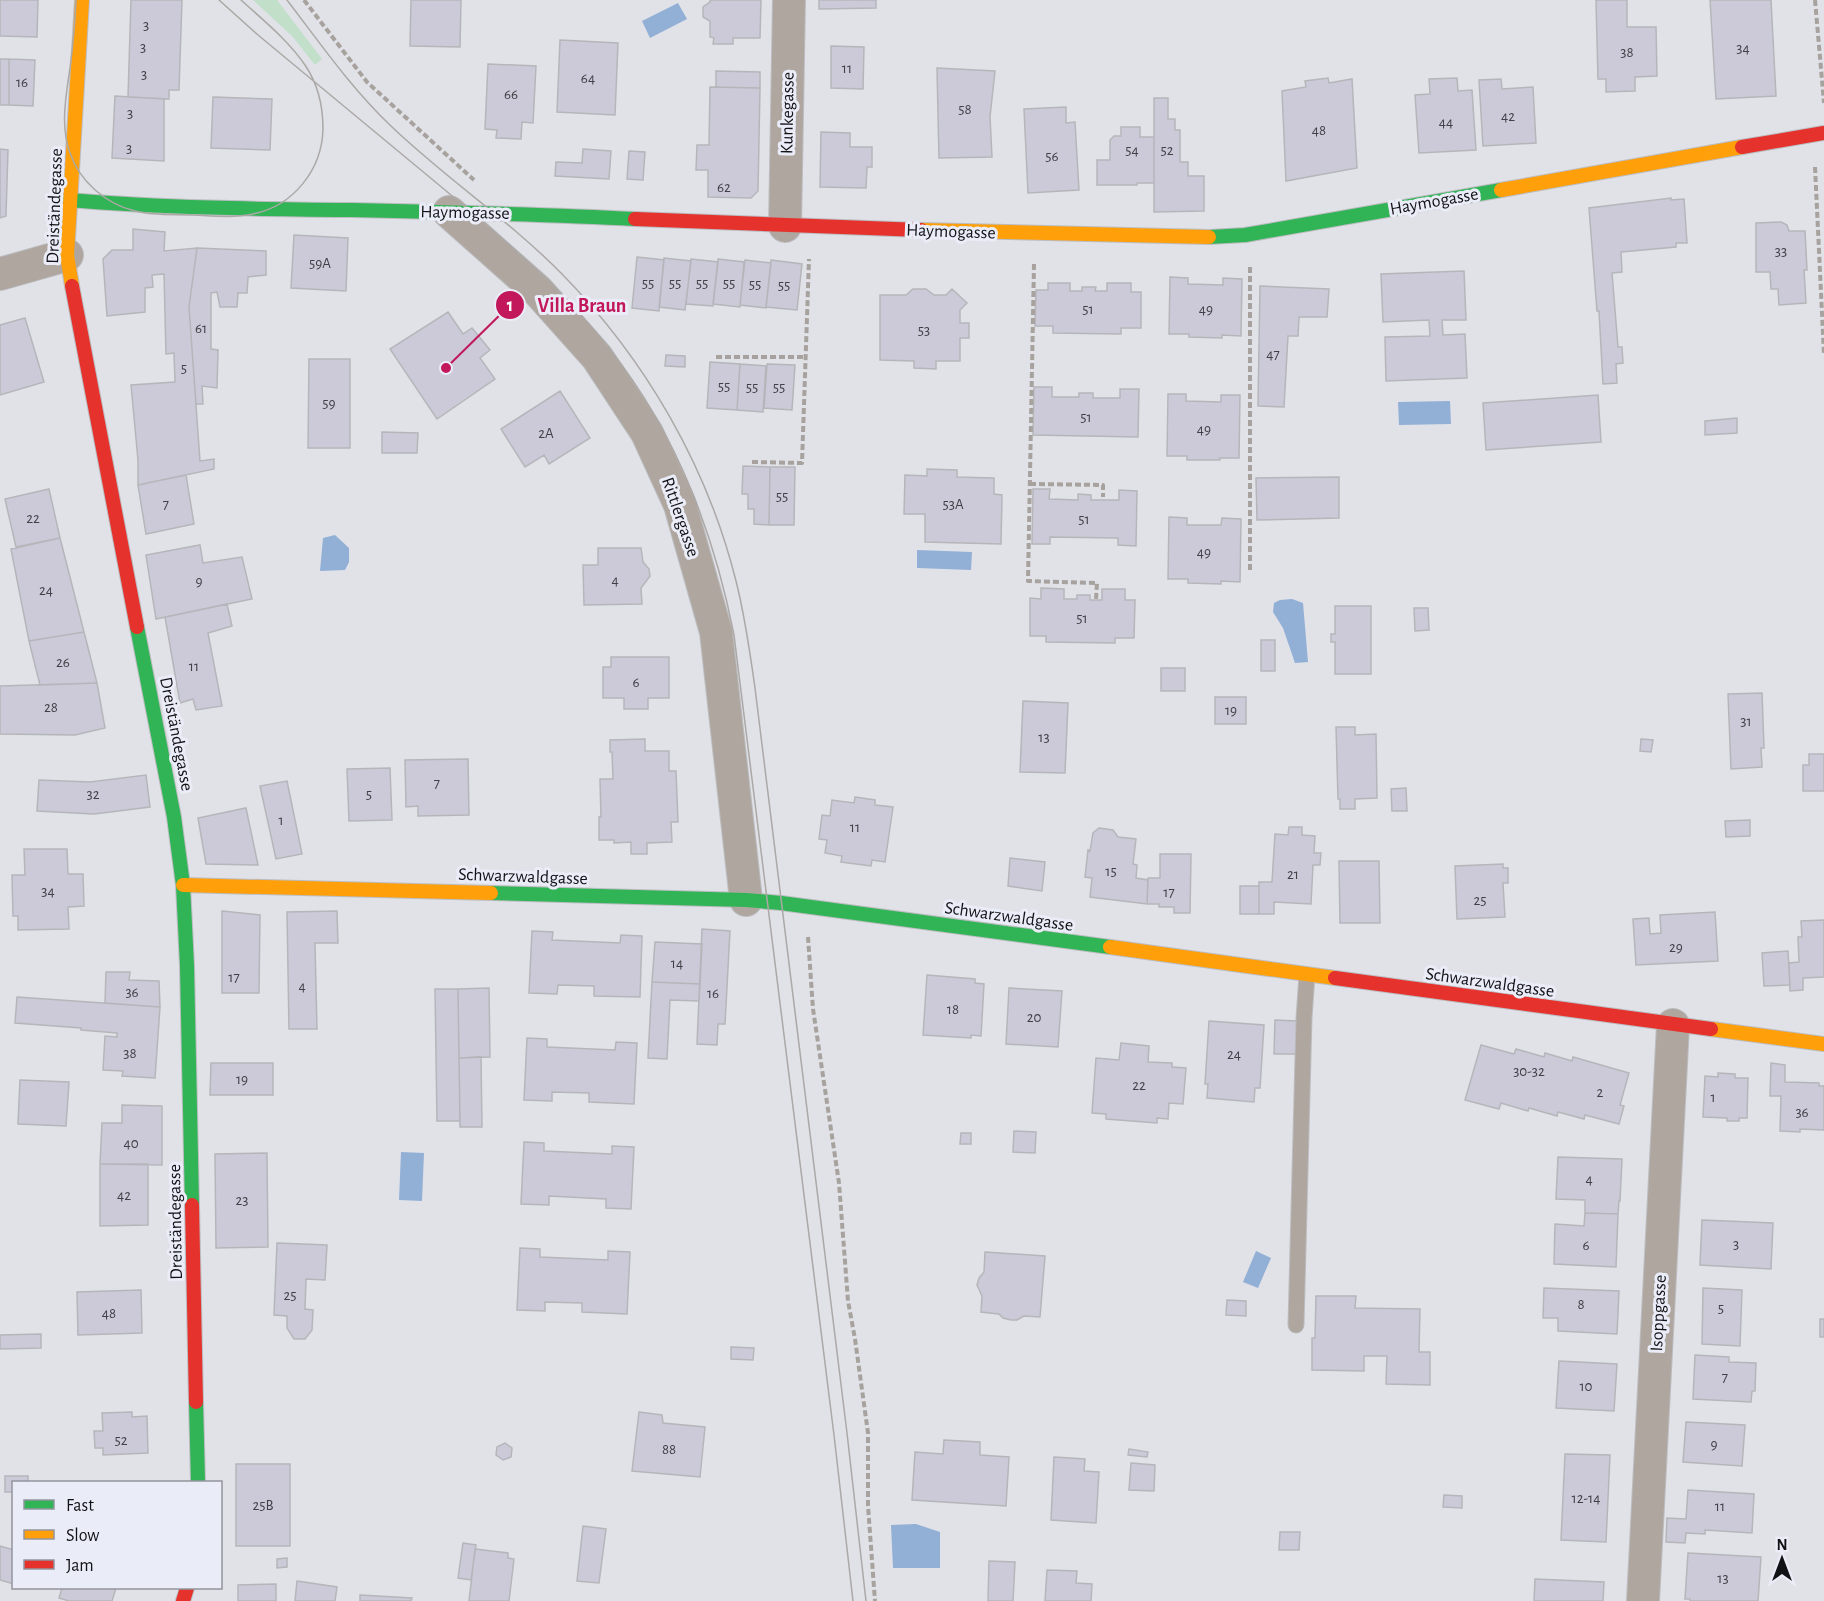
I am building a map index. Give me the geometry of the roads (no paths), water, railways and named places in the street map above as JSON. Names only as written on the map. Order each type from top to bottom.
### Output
[{"type":"street","name":"Dreiständegasse","points":[[82,0],[67,255],[174,817],[183,885],[188,978],[198,1481]]},
{"type":"street","name":"Kunkegasse","points":[[789,0],[798,226]]},
{"type":"street","name":"Haymogasse","points":[[69,200],[115,204],[510,213],[798,226],[1200,238],[1251,234],[1819,134]]},
{"type":"street","name":"Rittlergasse","points":[[449,212],[538,291],[597,357],[648,433],[680,505],[716,632],[746,900]]},
{"type":"street","points":[[0,274],[67,255]]},
{"type":"street","name":"Schwarzwaldgasse","points":[[183,885],[746,900],[807,906],[1824,1044]]},
{"type":"street","name":"Isoppgasse","points":[[1643,1601],[1673,1025]]},
{"type":"lane","points":[[1296,1325],[1307,975]]},
{"type":"water","points":[[678,3],[687,19],[650,38],[642,21]]},
{"type":"water","points":[[1450,401],[1451,424],[1399,425],[1398,402]]},
{"type":"water","points":[[335,535],[349,548],[349,562],[345,570],[320,571],[323,538]]},
{"type":"water","points":[[917,550],[972,552],[971,570],[917,568]]},
{"type":"water","points":[[1292,599],[1303,603],[1308,662],[1295,663],[1283,628],[1273,612],[1274,603]]},
{"type":"water","points":[[401,1152],[424,1153],[422,1201],[399,1200]]},
{"type":"water","points":[[1256,1251],[1271,1258],[1258,1288],[1243,1282]]},
{"type":"water","points":[[916,1524],[940,1532],[940,1568],[893,1568],[891,1525]]},
{"type":"tram line","points":[[76,0],[65,132],[74,164],[80,173],[95,190],[124,208],[142,213],[224,216],[246,215],[267,210],[292,194],[311,172],[321,144],[323,129],[319,96],[305,65],[283,39],[241,0]]},
{"type":"tram line","points":[[219,0],[484,223],[557,289],[601,338],[642,395],[678,459],[692,493],[717,563],[734,635],[853,1601]]},
{"type":"tram line","points":[[287,0],[336,65],[376,111],[412,145],[542,254],[592,307],[646,378],[669,416],[690,455],[724,538],[742,607],[755,688],[866,1601]]},
{"type":"place","name":"Villa Braun","points":[[446,368]]}]
